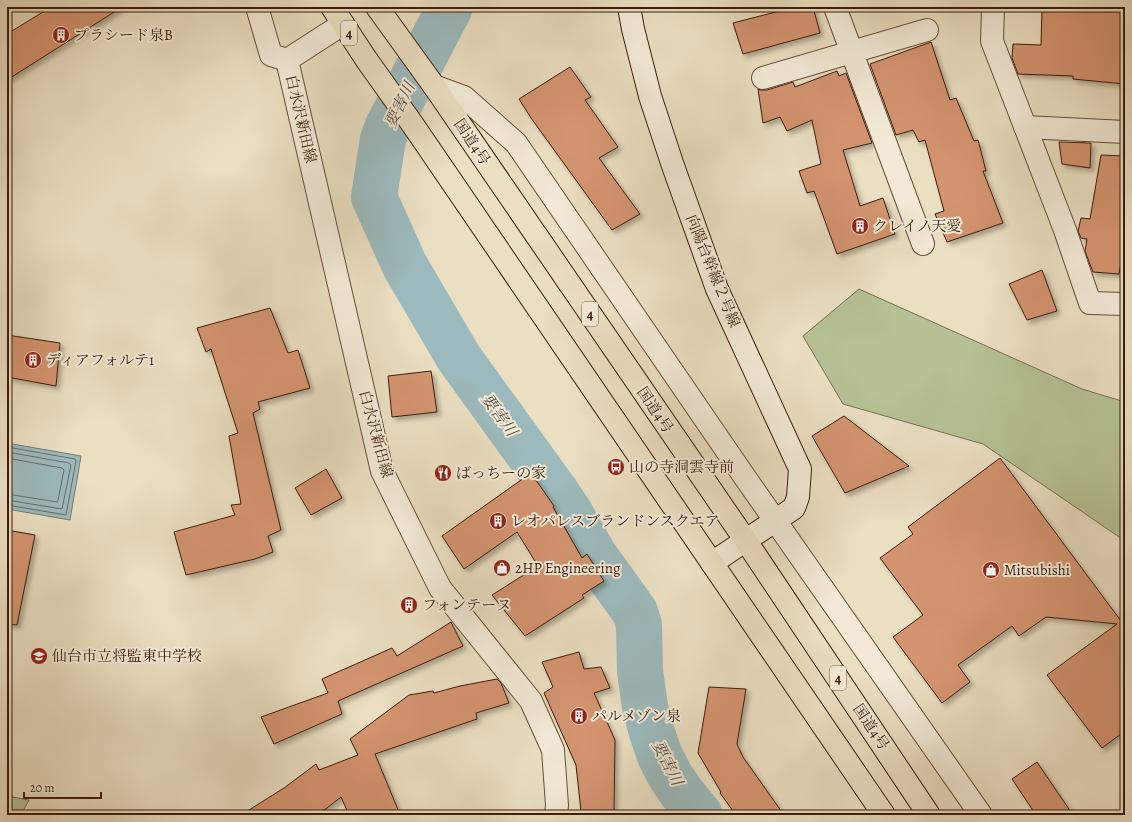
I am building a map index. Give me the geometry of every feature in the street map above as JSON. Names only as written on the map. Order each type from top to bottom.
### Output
[{"type":"highway","name":"国道4号","points":[[381,14],[434,86],[746,541],[929,815]]},
{"type":"highway","name":"4","points":[[337,15],[884,815]]},
{"type":"street","points":[[256,7],[271,55],[287,60],[337,15]]},
{"type":"street","name":"向陽台幹線２号線","points":[[629,7],[650,96],[717,289],[800,469],[798,497],[794,508],[712,563]]},
{"type":"street","points":[[835,7],[923,244]]},
{"type":"street","points":[[993,7],[992,41],[1065,230],[1090,303],[1125,304]]},
{"type":"street","points":[[763,78],[927,30]]},
{"type":"street","name":"白水沢新田線","points":[[287,60],[382,471],[440,588],[531,702],[553,750],[557,805],[556,815]]},
{"type":"street","points":[[434,86],[464,97],[516,143],[744,476],[981,815]]},
{"type":"street","points":[[1025,127],[1125,132]]},
{"type":"green space","points":[[859,289],[1082,389],[1125,402],[1125,541],[983,444],[843,404],[803,336]]},
{"type":"green space","points":[[7,796],[29,800],[21,815],[7,815]]},
{"type":"water","points":[[7,443],[81,456],[70,520],[7,509]]},
{"type":"building","points":[[51,7],[122,7],[7,80],[7,34]]},
{"type":"building","points":[[795,7],[813,7],[820,33],[743,54],[733,23]]},
{"type":"building","points":[[1042,7],[1125,7],[1125,84],[1073,79],[1073,76],[1018,74],[1012,58],[1013,44],[1041,45]]},
{"type":"building","points":[[931,42],[950,100],[956,98],[974,141],[978,140],[986,171],[983,171],[1003,223],[947,242],[935,214],[944,211],[925,140],[919,142],[913,130],[896,135],[870,64]]},
{"type":"building","points":[[570,67],[591,97],[585,100],[618,147],[599,158],[640,214],[612,230],[531,118],[519,99]]},
{"type":"building","points":[[837,71],[839,76],[846,73],[872,143],[843,150],[860,206],[883,198],[895,234],[837,254],[814,191],[807,193],[799,171],[821,164],[812,120],[787,131],[780,117],[763,123],[758,89],[767,90],[793,82],[795,87]]},
{"type":"building","points":[[1059,142],[1091,143],[1090,168],[1062,164]]},
{"type":"building","points":[[1101,155],[1125,156],[1125,239],[1119,274],[1093,272],[1085,251],[1087,239],[1081,238],[1078,231],[1081,218],[1090,219]]},
{"type":"building","points":[[1042,270],[1057,311],[1027,320],[1009,284]]},
{"type":"building","points":[[270,308],[288,353],[298,350],[310,388],[258,402],[260,409],[253,413],[281,530],[268,536],[273,552],[255,559],[186,575],[174,532],[235,515],[231,505],[241,504],[229,436],[238,433],[211,349],[206,352],[197,328]]},
{"type":"building","name":"ディアフォルテ1","points":[[7,335],[60,343],[56,386],[7,377]]},
{"type":"building","points":[[431,371],[437,412],[392,417],[388,376]]},
{"type":"building","points":[[844,416],[909,466],[845,493],[812,436]]},
{"type":"building","points":[[1000,458],[1121,621],[1125,618],[1125,731],[1102,748],[1047,675],[1117,624],[1046,617],[1019,636],[1012,626],[958,665],[970,682],[942,703],[893,637],[923,615],[880,558],[913,534],[908,527]]},
{"type":"building","points":[[326,469],[342,498],[311,515],[295,488]]},
{"type":"building","points":[[531,473],[554,506],[553,507],[582,558],[587,554],[604,581],[582,595],[584,598],[525,636],[492,595],[538,566],[517,532],[464,569],[442,536]]},
{"type":"building","points":[[7,530],[35,535],[17,625],[7,624]]},
{"type":"building","points":[[451,622],[463,646],[338,701],[342,714],[274,744],[261,717],[328,693],[322,679],[392,648],[397,656]]},
{"type":"building","name":"パルメゾン泉","points":[[579,652],[584,669],[601,667],[610,688],[594,693],[615,740],[614,811],[581,811],[576,765],[544,693],[553,687],[542,662]]},
{"type":"building","points":[[497,679],[501,683],[509,703],[476,713],[477,719],[375,754],[399,812],[386,815],[349,815],[341,797],[318,815],[241,815],[284,788],[316,764],[319,770],[358,755],[350,739],[409,695],[433,691],[434,693]]},
{"type":"building","points":[[709,687],[746,689],[737,744],[743,757],[784,815],[736,815],[720,793],[721,792],[698,753]]},
{"type":"building","points":[[1037,762],[1073,815],[1036,815],[1012,779]]},
{"type":"waterway","name":"要害川","points":[[450,7],[388,126],[383,139],[374,197],[405,266],[459,358],[556,492],[594,555],[635,612],[639,625],[640,671],[645,707],[652,733],[660,756],[671,777],[700,815]]},
{"type":"place","name":"プラシード泉B","points":[[61,35]]},
{"type":"place","name":"クレイノ天愛","points":[[860,226]]},
{"type":"place","name":"ディアフォルテ1","points":[[33,360]]},
{"type":"place","name":"山の寺洞雲寺前","points":[[616,467]]},
{"type":"place","name":"ばっちーの家","points":[[443,473]]},
{"type":"place","name":"レオパレスブランドンスクエア","points":[[498,521]]},
{"type":"place","name":"2HP Engineering","points":[[502,568]]},
{"type":"place","name":"Mitsubishi","points":[[991,570]]},
{"type":"place","name":"フォンテーヌ","points":[[409,605]]},
{"type":"place","name":"仙台市立将監東中学校","points":[[39,656]]},
{"type":"place","name":"パルメゾン泉","points":[[579,716]]}]
